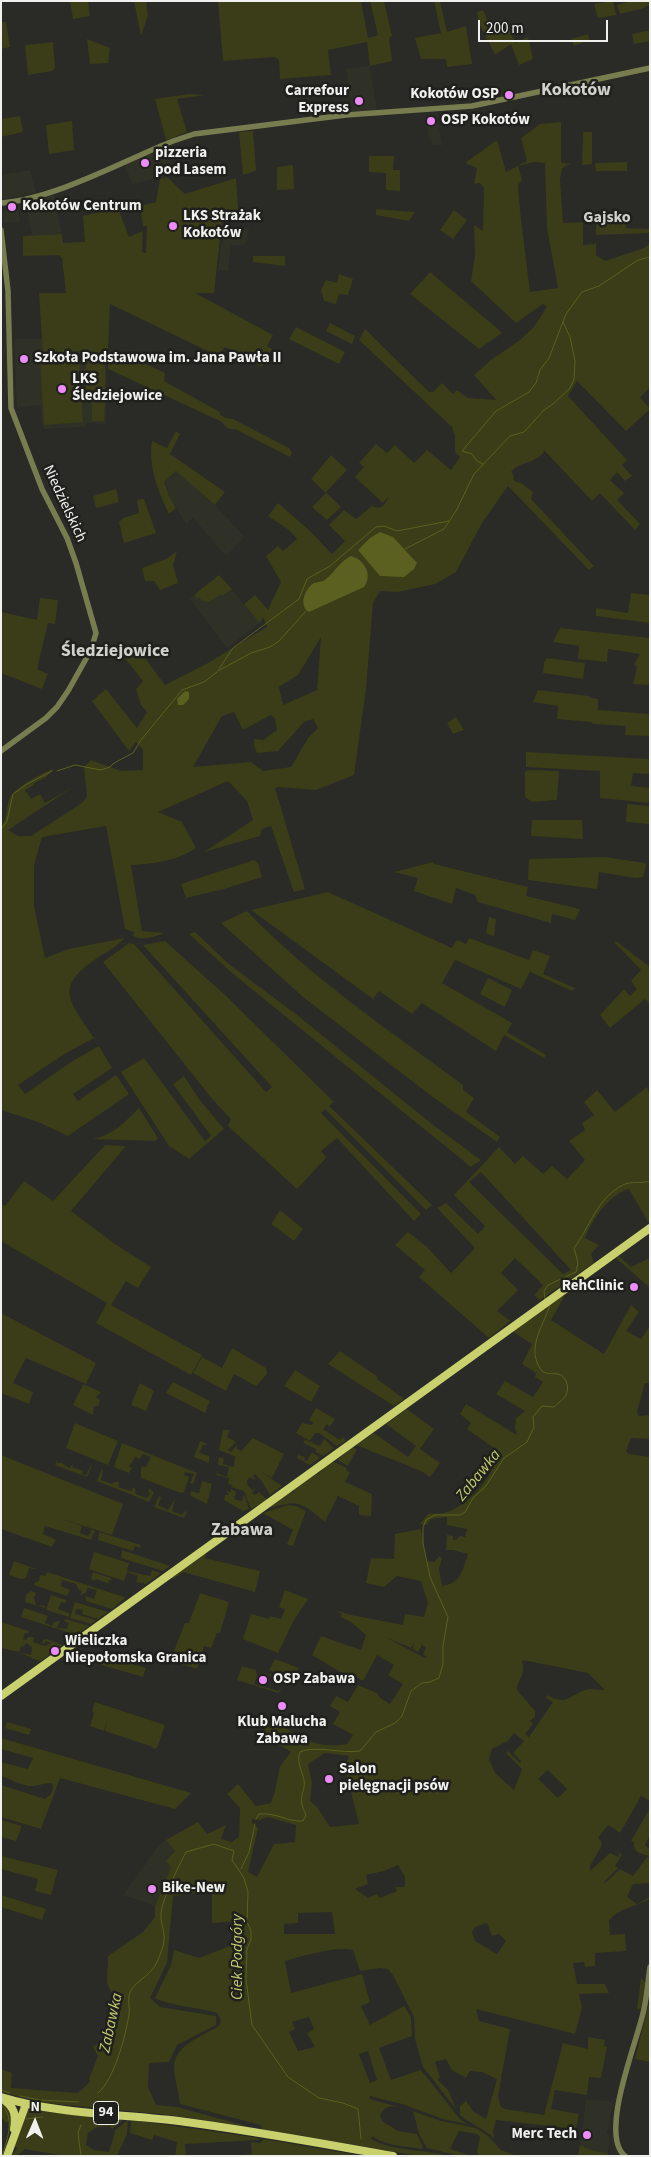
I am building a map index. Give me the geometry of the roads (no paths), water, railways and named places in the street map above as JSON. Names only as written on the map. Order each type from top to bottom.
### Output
[{"type":"main road","points":[[1,1696],[650,1228]]},
{"type":"main road","points":[[1,2097],[13,2108],[15,2115],[12,2140]]},
{"type":"main road","name":"94","points":[[1,2097],[26,2104],[57,2109],[187,2122],[393,2156]]},
{"type":"main road","points":[[6,2156],[26,2104]]},
{"type":"street","points":[[1,203],[22,200],[53,191],[173,140],[194,134],[351,115],[472,106],[650,68]]},
{"type":"street","name":"Niedzielskich","points":[[1,230],[8,291],[11,408],[42,489],[67,538],[76,562],[96,636],[91,650],[57,707],[46,718],[1,751]]},
{"type":"street","points":[[621,2155],[615,2137],[617,2107],[644,2010],[650,1967]]},
{"type":"waterway","points":[[483,464],[477,461],[472,454],[462,451],[496,411],[529,392],[536,383],[540,370],[549,358],[566,314],[582,292],[599,286],[638,260],[650,257]]},
{"type":"waterway","points":[[405,549],[444,529],[456,511],[474,474],[510,436],[524,432],[544,410],[570,388],[574,379],[575,361],[570,337],[563,322]]},
{"type":"waterway","points":[[219,669],[233,648],[299,599],[307,579],[330,566],[376,527],[384,526],[397,531],[449,521]]},
{"type":"waterway","points":[[218,671],[251,653],[270,647],[279,641],[306,611]]},
{"type":"waterway","points":[[57,771],[75,765],[101,770],[110,767],[133,753],[141,740],[182,690],[204,682],[217,672]]},
{"type":"waterway","points":[[1,829],[7,821],[13,794],[27,784],[52,771]]},
{"type":"waterway","name":"Zabawka","points":[[545,1299],[544,1291],[548,1285],[576,1272],[578,1263],[574,1248],[600,1205],[607,1197],[626,1184],[650,1181]]},
{"type":"waterway","name":"Zabawka","points":[[256,1819],[259,1814],[265,1814],[303,1821],[306,1815],[302,1803],[304,1780],[299,1763],[300,1752],[313,1749],[360,1751],[376,1732],[395,1723],[402,1716],[411,1691],[422,1683],[439,1678],[443,1664],[443,1646],[448,1617],[430,1577],[423,1543],[423,1527],[426,1520],[435,1515],[460,1515],[465,1512],[473,1498],[486,1486],[504,1458],[527,1442],[534,1427],[533,1417],[542,1406],[554,1407],[566,1395],[567,1386],[565,1379],[561,1375],[542,1371],[537,1363],[535,1354],[537,1338],[550,1305]]},
{"type":"waterway","name":"Zabawka","points":[[241,1869],[249,1852],[255,1824]]},
{"type":"waterway","name":"Ciek Podgóry","points":[[98,2093],[109,2078],[118,2057],[129,2015],[130,1991],[150,1972],[162,1951],[164,1937],[161,1913],[175,1874],[186,1852],[214,1844],[234,1851],[232,1860],[244,1878],[248,1892],[247,1922],[251,1931],[251,1940],[247,1949],[246,1979],[252,2025],[288,2077],[319,2098],[343,2103],[358,2109],[361,2139]]},
{"type":"waterway","points":[[1,2090],[10,2093]]},
{"type":"waterway","points":[[20,2096],[39,2100],[79,2102]]},
{"type":"waterway","points":[[2,2156],[8,2138],[9,2125],[8,2114],[5,2109]]},
{"type":"waterway","points":[[26,2119],[43,2117]]},
{"type":"waterway","name":"Zabawka","points":[[81,2125],[78,2133],[81,2156]]},
{"type":"place","name":"Kokotów OSP","points":[[509,95]]},
{"type":"place","name":"Carrefour Express","points":[[359,101]]},
{"type":"place","name":"OSP Kokotów","points":[[431,121]]},
{"type":"place","name":"pizzeria pod Lasem","points":[[145,163]]},
{"type":"place","name":"Kokotów Centrum","points":[[12,207]]},
{"type":"place","name":"LKS Strażak Kokotów","points":[[173,226]]},
{"type":"place","name":"Szkoła Podstawowa im. Jana Pawła II","points":[[24,359]]},
{"type":"place","name":"LKS Śledziejowice","points":[[62,389]]},
{"type":"place","name":"RehClinic","points":[[634,1287]]},
{"type":"place","name":"Wieliczka Niepołomska Granica","points":[[55,1651]]},
{"type":"place","name":"OSP Zabawa","points":[[263,1680]]},
{"type":"place","name":"Klub Malucha Zabawa","points":[[282,1706]]},
{"type":"place","name":"Salon pielęgnacji psów","points":[[329,1779]]},
{"type":"place","name":"Bike-New","points":[[152,1889]]},
{"type":"place","name":"Merc Tech","points":[[587,2135]]},
{"type":"district","name":"Kokotów","points":[[576,91]]},
{"type":"district","name":"Gajsko","points":[[607,218]]},
{"type":"district","name":"Śledziejowice","points":[[115,652]]},
{"type":"district","name":"Zabawa","points":[[242,1531]]}]
